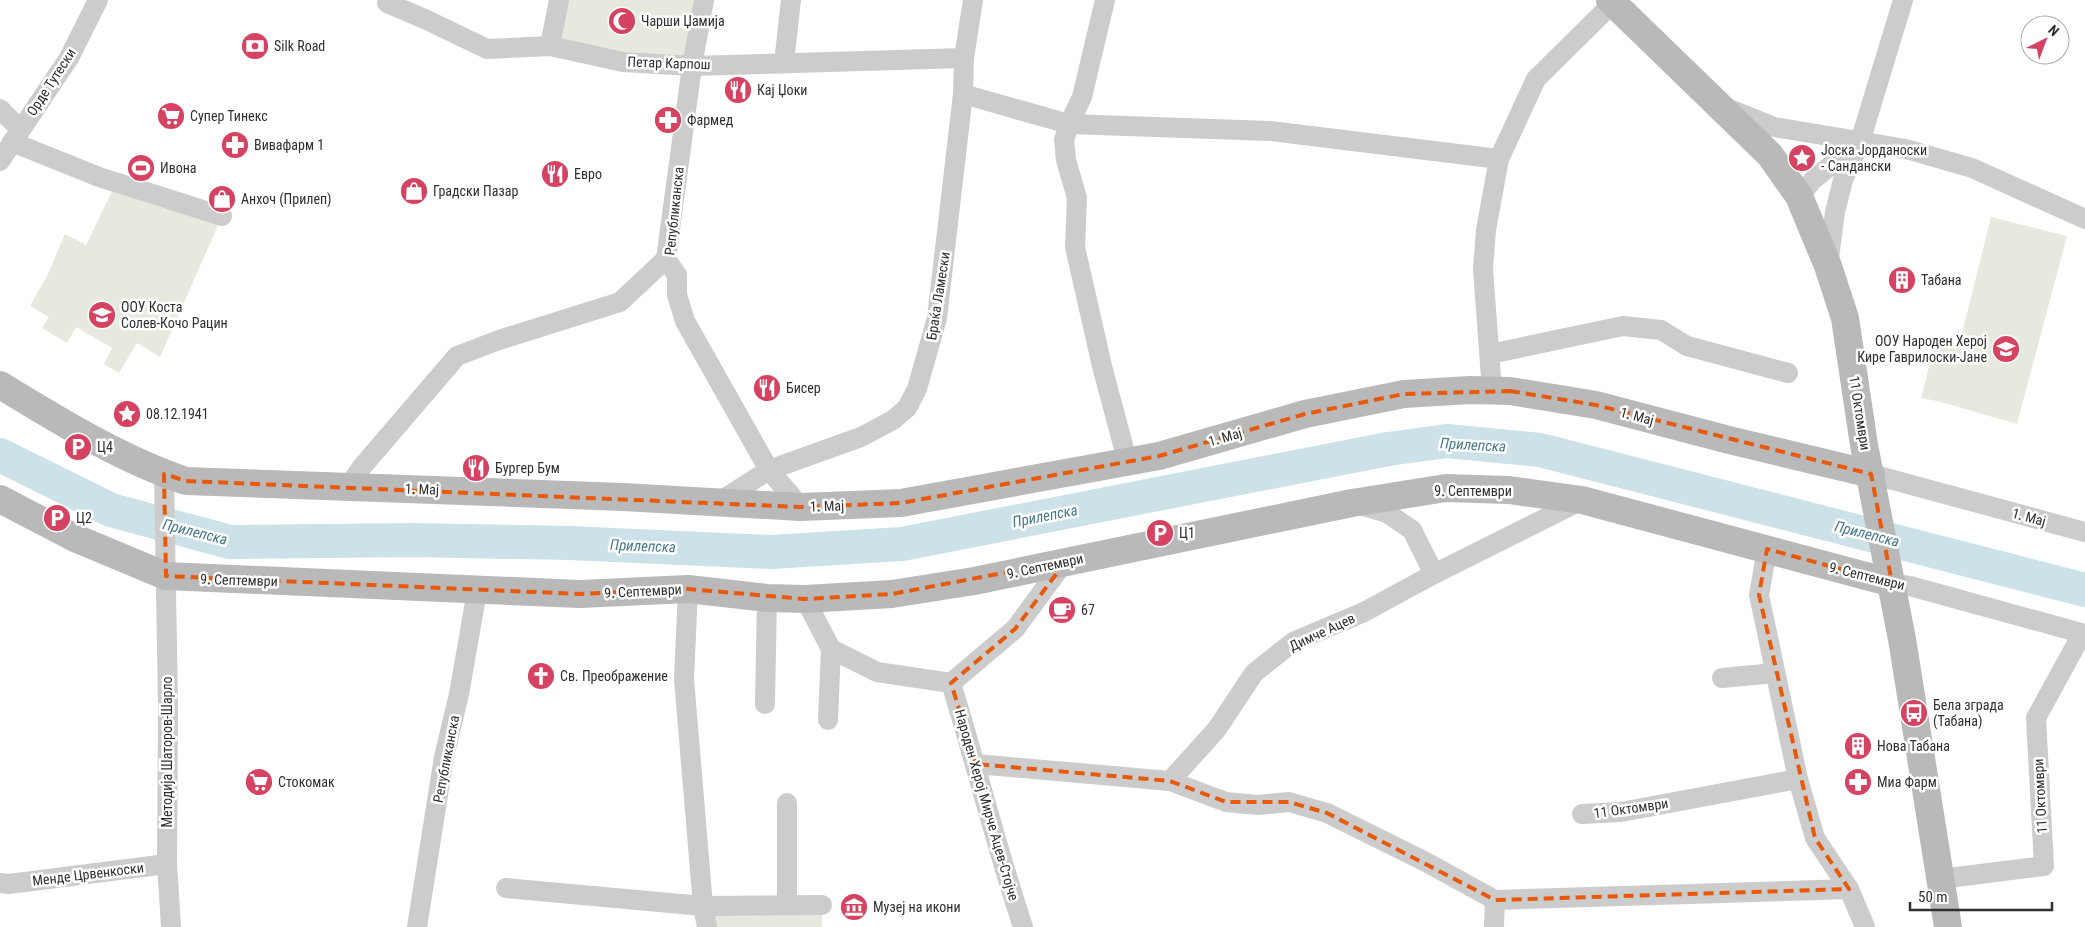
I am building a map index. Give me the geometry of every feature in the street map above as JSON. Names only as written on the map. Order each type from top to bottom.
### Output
[{"type":"street","name":"Орде Тутески","points":[[0,161],[68,58],[98,0]]},
{"type":"street","points":[[550,46],[559,0]]},
{"type":"street","name":"Републиканска","points":[[704,0],[692,66],[666,259],[678,276],[677,295],[685,321],[769,470],[801,507]]},
{"type":"street","points":[[784,64],[791,0]]},
{"type":"street","name":"Браќа Ламески","points":[[720,502],[769,470],[861,437],[893,420],[907,408],[917,389],[937,318],[963,94],[964,58],[973,0]]},
{"type":"street","points":[[1105,0],[1082,97],[1069,124],[1064,140],[1066,160],[1077,198],[1075,247],[1102,366],[1127,460]]},
{"type":"street","name":"11 Октомври","points":[[1828,266],[1835,212],[1843,180],[1860,142],[1903,0]]},
{"type":"street","points":[[1492,391],[1483,269],[1486,230],[1499,159],[1536,79],[1612,1]]},
{"type":"street","name":"11 Октомври","points":[[1612,1],[1770,156],[1799,196],[1828,266],[1844,318],[1864,445],[1892,583]]},
{"type":"street","name":"Петар Карпош","points":[[387,2],[486,50],[550,46],[623,62],[692,66],[964,58]]},
{"type":"street","points":[[963,94],[1069,124],[1270,131],[1499,159]]},
{"type":"street","points":[[1720,105],[1774,127],[1906,149],[1972,168],[2085,219]]},
{"type":"street","points":[[0,109],[16,135],[98,177],[222,216]]},
{"type":"street","points":[[1799,196],[1814,179],[1860,142]]},
{"type":"street","points":[[349,486],[361,468],[457,356],[499,340],[620,302],[666,259]]},
{"type":"street","points":[[1490,354],[1624,326],[1661,330],[1687,346],[1788,373]]},
{"type":"street","name":"1. Мај","points":[[0,385],[74,429],[164,474],[186,482],[349,486],[801,507],[901,503],[1127,460],[1159,456],[1305,414],[1404,394],[1470,390],[1510,391],[1596,405],[1729,440],[1871,474],[2085,532]]},
{"type":"street","name":"Методија Шаторов-Шарло","points":[[164,474],[168,706],[167,864],[171,927]]},
{"type":"street","name":"9. Септември","points":[[0,499],[75,538],[166,576],[580,594],[688,589],[767,598],[805,599],[892,594],[974,581],[1352,503],[1446,488],[1509,490],[1582,500],[1892,583],[1910,586],[2083,634]]},
{"type":"street","name":"Димче Ацев","points":[[1170,780],[1218,729],[1254,673],[1293,642],[1364,612],[1434,574],[1582,500]]},
{"type":"street","points":[[1352,503],[1387,513],[1412,530],[1434,574]]},
{"type":"street","points":[[1766,549],[1759,594],[1798,779],[1815,838],[1849,889],[1865,927]]},
{"type":"street","points":[[832,649],[877,672],[952,683],[1015,629],[1065,561]]},
{"type":"street","points":[[1892,583],[1948,927]]},
{"type":"street","points":[[688,589],[684,679],[702,906],[707,927]]},
{"type":"street","name":"Републиканска","points":[[417,927],[444,757],[459,694],[477,590]]},
{"type":"street","points":[[765,704],[767,598]]},
{"type":"street","points":[[805,599],[832,649],[828,720]]},
{"type":"street","name":"11 Октомври","points":[[1940,879],[2044,866],[2036,718],[2083,634]]},
{"type":"street","points":[[1722,678],[1775,673]]},
{"type":"street","name":"Народен Херој Мирче Ацев-Стојче","points":[[952,683],[976,764],[1000,857],[1023,927]]},
{"type":"street","points":[[976,764],[1170,780],[1226,802],[1258,805],[1289,802],[1327,813],[1424,861],[1495,900],[1849,889]]},
{"type":"street","name":"11 Октомври","points":[[1582,814],[1621,812],[1798,779]]},
{"type":"street","points":[[787,803],[787,905]]},
{"type":"street","name":"Менде Црвенкоски","points":[[3,888],[167,864]]},
{"type":"street","points":[[506,888],[702,906],[822,905]]},
{"type":"street","points":[[1494,927],[1495,900]]},
{"type":"highlighted area","points":[[1510,391],[1596,405],[1871,474],[1892,583],[1767,549],[1759,595],[1815,838],[1849,889],[1495,900],[1327,813],[1289,802],[1226,802],[1170,781],[976,764],[951,683],[1015,629],[1066,561],[892,594],[805,599],[688,589],[580,594],[166,576],[164,474],[186,481],[801,507],[901,503],[1159,456],[1305,414],[1404,394]]},
{"type":"shaded area","points":[[559,0],[704,0],[692,66],[550,46]]},
{"type":"shaded area","name":"ООУ Коста Солев-Кочо Рацин","points":[[112,191],[160,207],[212,219],[219,223],[160,357],[137,343],[119,373],[104,364],[112,348],[76,327],[67,343],[42,328],[49,317],[30,306],[48,274],[65,234],[86,245]]},
{"type":"shaded area","points":[[1991,217],[2067,236],[2017,424],[1921,398],[1936,340],[1959,346]]},
{"type":"shaded area","points":[[822,905],[822,927],[707,927],[703,906]]},
{"type":"waterway","name":"Прилепска","points":[[0,455],[111,510],[230,542],[412,540],[569,543],[772,552],[902,544],[1388,449],[1447,441],[1540,450],[2085,590]]},
{"type":"place","name":"Чарши Џамија","points":[[622,21]]},
{"type":"place","name":"Silk Road","points":[[255,46]]},
{"type":"place","name":"Кај Џоки","points":[[738,90]]},
{"type":"place","name":"Супер Тинекс","points":[[171,116]]},
{"type":"place","name":"Фармед","points":[[668,120]]},
{"type":"place","name":"Вивафарм 1","points":[[235,145]]},
{"type":"place","name":"Јоска Јорданоски - Сандански","points":[[1802,158]]},
{"type":"place","name":"Ивона","points":[[141,168]]},
{"type":"place","name":"Евро","points":[[555,174]]},
{"type":"place","name":"Градски Пазар","points":[[414,191]]},
{"type":"place","name":"Анхоч (Прилеп)","points":[[222,199]]},
{"type":"place","name":"Табана","points":[[1902,280]]},
{"type":"place","name":"ООУ Коста Солев-Кочо Рацин","points":[[102,315]]},
{"type":"place","name":"ООУ Народен Херој Кире Гаврилоски-Јане","points":[[2006,349]]},
{"type":"place","name":"Бисер","points":[[767,388]]},
{"type":"place","name":"08.12.1941","points":[[127,414]]},
{"type":"place","name":"Ц4","points":[[78,447]]},
{"type":"place","name":"Бургер Бум","points":[[476,468]]},
{"type":"place","name":"Ц2","points":[[57,518]]},
{"type":"place","name":"Ц1","points":[[1160,533]]},
{"type":"place","name":"67","points":[[1062,610]]},
{"type":"place","name":"Св. Преображение","points":[[541,676]]},
{"type":"place","name":"Бела зграда (Табана)","points":[[1914,713]]},
{"type":"place","name":"Нова Табана","points":[[1858,746]]},
{"type":"place","name":"Стокомак","points":[[259,782]]},
{"type":"place","name":"Миа Фарм","points":[[1858,782]]},
{"type":"place","name":"Музеј на икони","points":[[854,907]]}]
